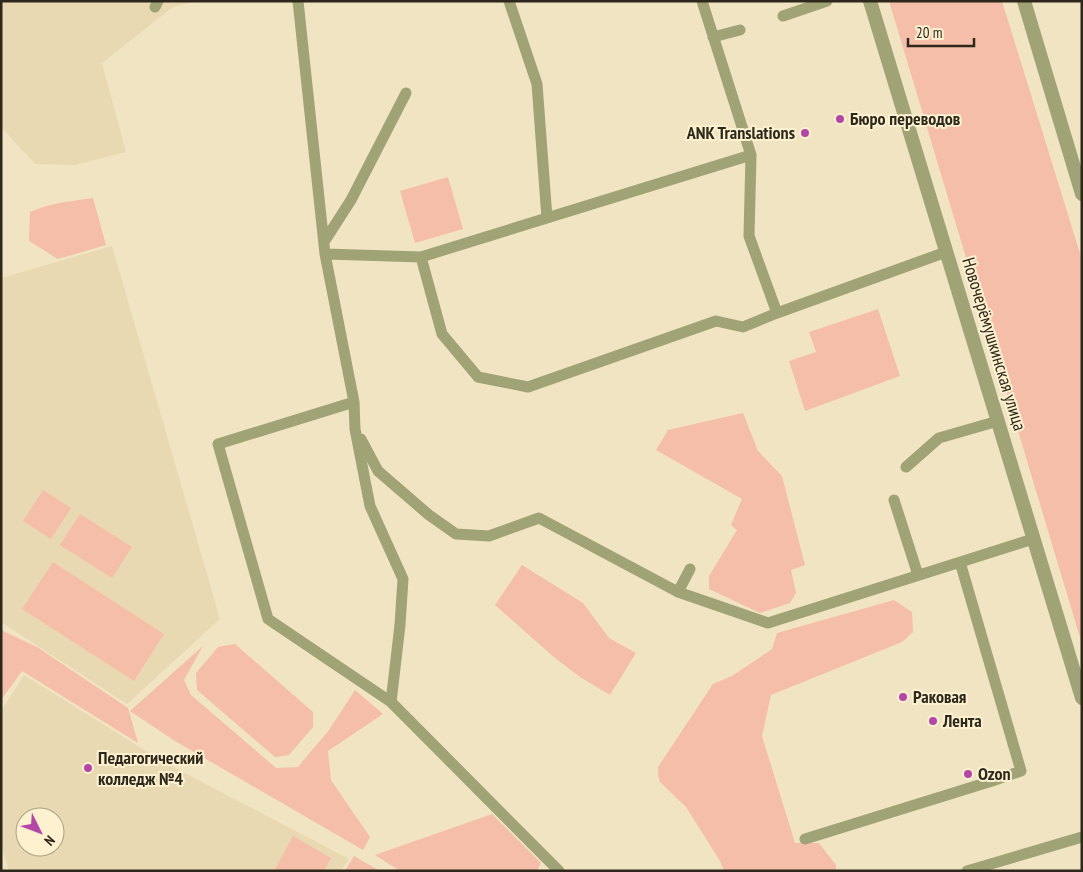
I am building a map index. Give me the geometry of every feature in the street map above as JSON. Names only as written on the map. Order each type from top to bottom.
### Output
[{"type":"street","name":"Новочерёмушкинская улица","points":[[870,1],[1082,698]]},
{"type":"street","points":[[1024,1],[1082,194]]},
{"type":"lane","points":[[298,1],[324,248],[354,402],[355,429],[370,506],[403,580],[391,702]]},
{"type":"lane","points":[[509,1],[537,84],[547,218]]},
{"type":"lane","points":[[702,1],[751,156],[749,236],[777,313]]},
{"type":"lane","points":[[783,16],[827,1]]},
{"type":"lane","points":[[714,37],[740,30]]},
{"type":"lane","points":[[324,248],[406,93]]},
{"type":"lane","points":[[324,248],[421,257],[751,156]]},
{"type":"lane","points":[[421,257],[442,334],[478,377],[528,387],[716,321],[743,327],[946,252]]},
{"type":"lane","points":[[354,402],[218,444],[268,619],[391,702],[546,866],[558,871]]},
{"type":"lane","points":[[906,466],[939,438],[998,421]]},
{"type":"lane","points":[[355,429],[378,471],[429,515],[456,534],[489,536],[539,518],[678,592],[768,623],[1033,539]]},
{"type":"lane","points":[[894,500],[918,575]]},
{"type":"lane","points":[[805,839],[1021,771],[960,562]]},
{"type":"lane","points":[[678,592],[690,569]]},
{"type":"lane","points":[[967,871],[1082,837]]},
{"type":"shaded area","points":[[1,1],[198,1],[173,7],[102,63],[126,152],[75,165],[35,164],[1,127]]},
{"type":"shaded area","points":[[889,1],[1002,1],[1082,260],[1082,644]]},
{"type":"shaded area","points":[[448,177],[463,229],[415,243],[400,191]]},
{"type":"shaded area","points":[[93,198],[106,245],[58,259],[29,241],[30,212],[53,204]]},
{"type":"shaded area","points":[[112,246],[220,619],[127,704],[1,622],[1,278]]},
{"type":"shaded area","points":[[878,309],[900,376],[805,411],[789,361],[816,352],[809,332]]},
{"type":"shaded area","points":[[743,413],[758,451],[782,476],[805,565],[791,570],[796,593],[790,603],[760,613],[709,589],[709,576],[737,530],[731,525],[742,499],[656,450],[668,430]]},
{"type":"shaded area","points":[[43,490],[71,508],[51,539],[23,521]]},
{"type":"shaded area","points":[[80,514],[132,547],[112,578],[60,545]]},
{"type":"shaded area","points":[[53,562],[164,634],[134,681],[22,609]]},
{"type":"shaded area","points":[[522,565],[583,603],[609,638],[636,653],[610,695],[580,677],[555,658],[495,605]]},
{"type":"shaded area","points":[[894,600],[912,612],[913,632],[902,642],[771,695],[762,736],[795,843],[819,843],[836,865],[836,871],[724,871],[720,861],[686,807],[660,782],[658,767],[713,684],[732,676],[772,649],[777,633]]},
{"type":"shaded area","points":[[1,630],[37,647],[128,708],[138,743],[22,671],[1,700]]},
{"type":"shaded area","points":[[235,644],[313,712],[313,727],[289,755],[275,757],[197,690],[196,673],[218,647]]},
{"type":"shaded area","points":[[203,646],[184,680],[191,695],[276,768],[298,767],[329,730],[355,690],[383,714],[328,751],[331,780],[370,837],[363,850],[175,741],[130,711]]},
{"type":"shaded area","name":"Педагогический колледж №4","points":[[24,675],[162,761],[349,859],[341,871],[9,871],[1,845],[1,711]]},
{"type":"shaded area","points":[[492,814],[541,863],[537,871],[400,871],[375,855]]},
{"type":"shaded area","points":[[293,836],[331,858],[324,871],[274,871]]},
{"type":"shaded area","points":[[354,856],[380,871],[345,871]]},
{"type":"place","name":"Бюро переводов","points":[[840,119]]},
{"type":"place","name":"ANK Translations","points":[[805,133]]},
{"type":"place","name":"Раковая","points":[[903,697]]},
{"type":"place","name":"Лента","points":[[933,721]]},
{"type":"place","name":"Педагогический колледж №4","points":[[88,768]]},
{"type":"place","name":"Ozon","points":[[968,774]]}]
